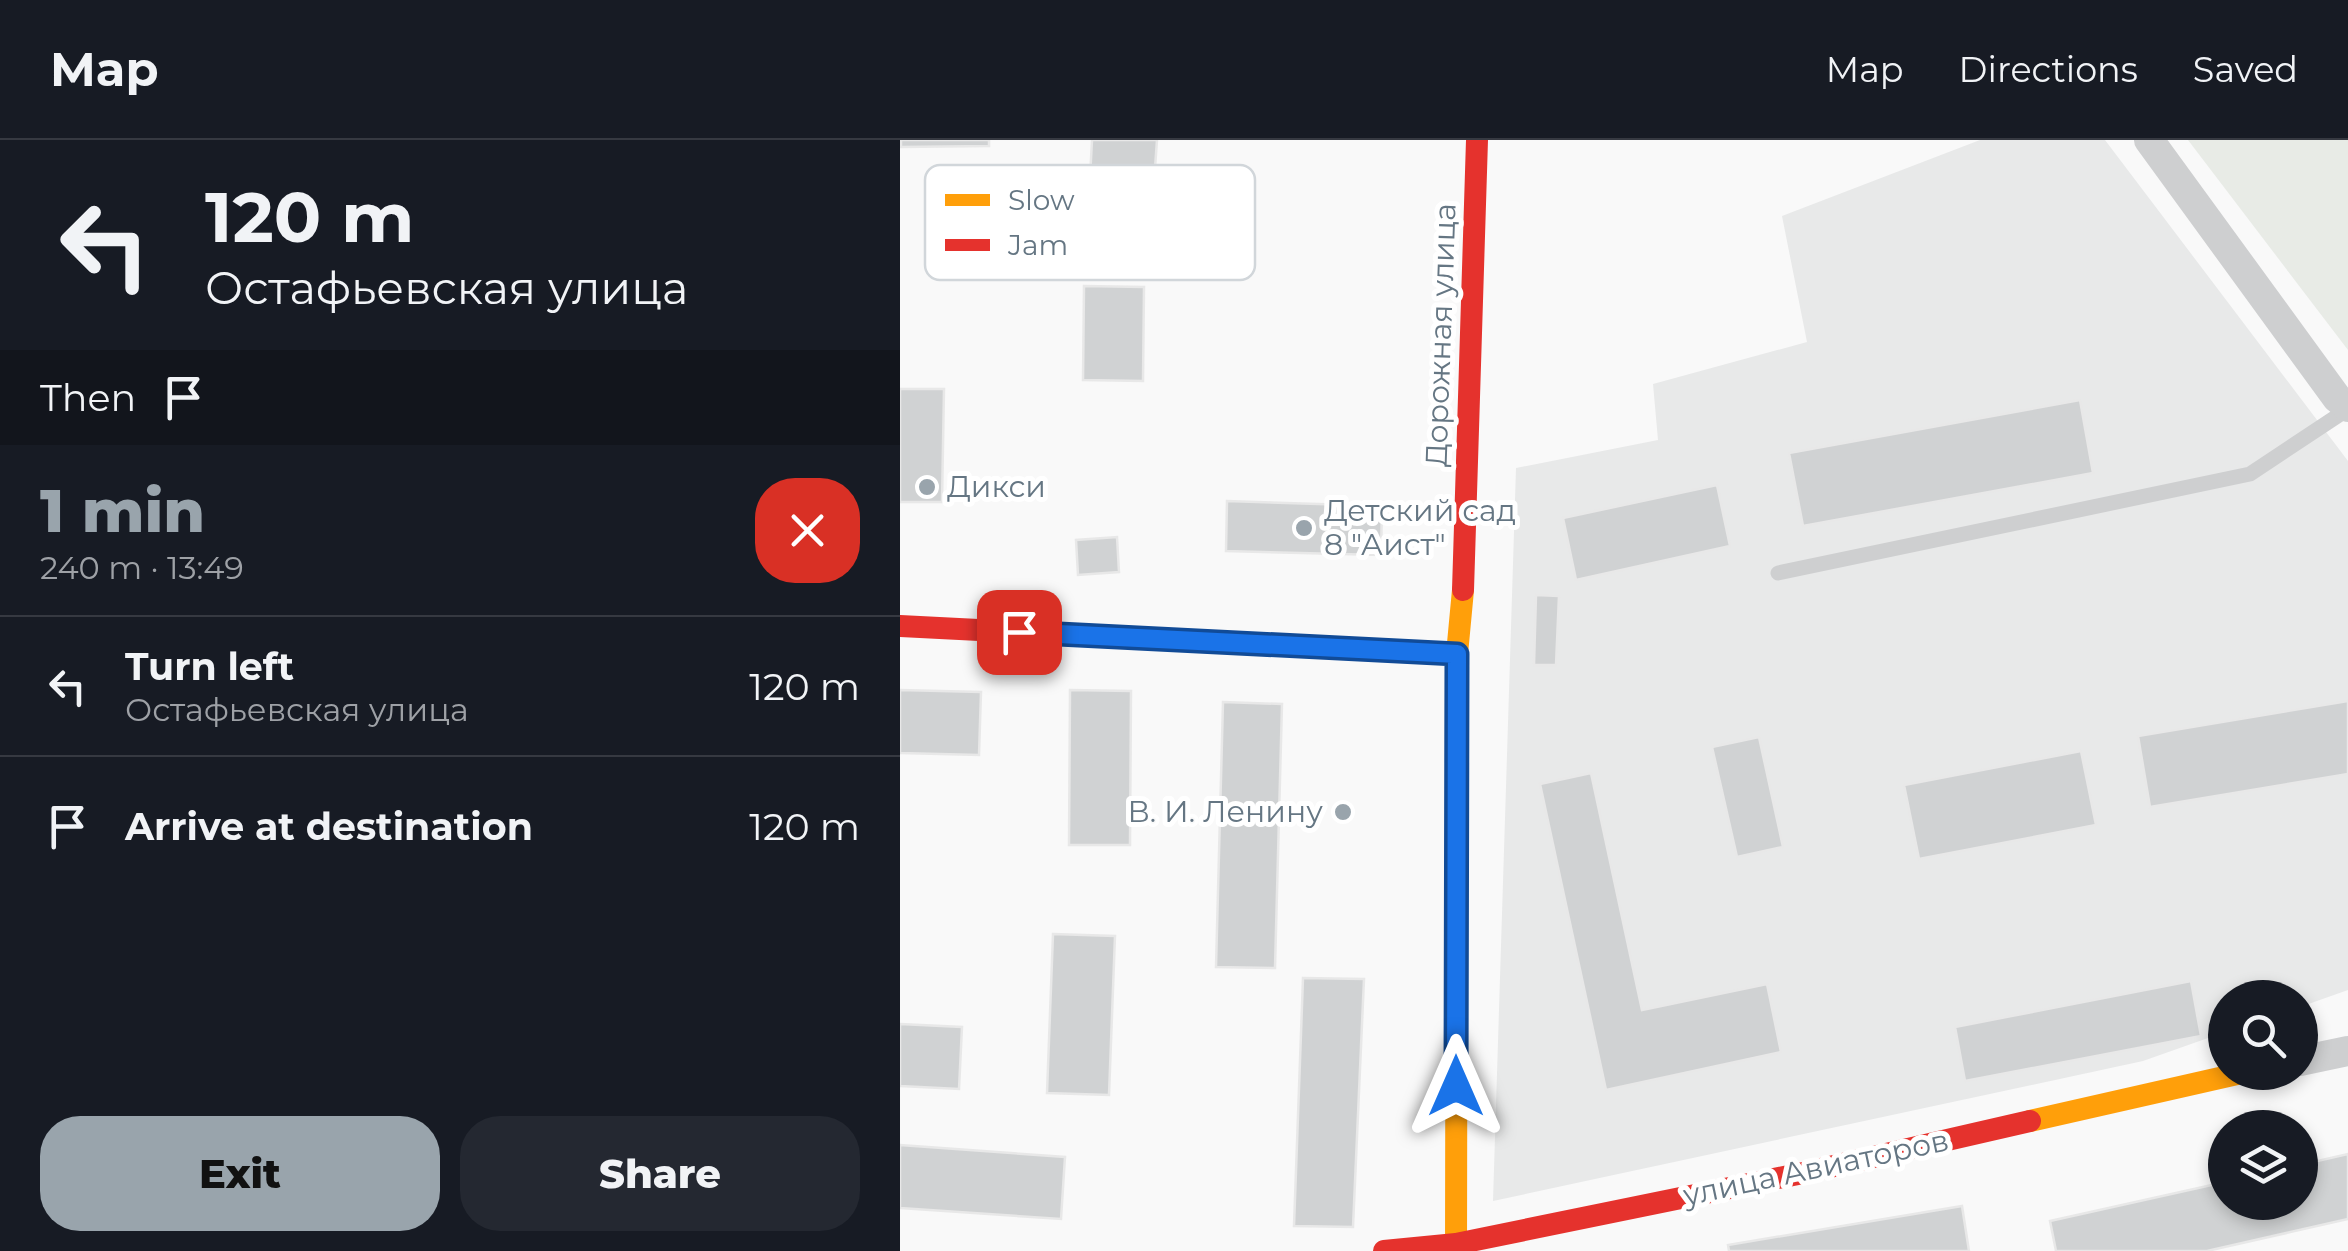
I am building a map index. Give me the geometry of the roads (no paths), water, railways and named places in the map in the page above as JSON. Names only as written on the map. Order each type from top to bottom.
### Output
[{"type":"street","name":"Дорожная улица","points":[[1456,1248],[1457,654],[1465,562],[1477,140]]},
{"type":"street","points":[[2148,140],[2348,408]]},
{"type":"street","points":[[900,626],[1457,654]]},
{"type":"street","points":[[2318,1058],[2348,1052]]},
{"type":"street","name":"улица Авиаторов","points":[[1384,1251],[1456,1248],[2208,1081]]},
{"type":"lane","points":[[1778,572],[2250,474],[2348,408]]},
{"type":"place","name":"Дикси","points":[[927,487]]},
{"type":"place","name":"Детский сад 8 \"Аист\"","points":[[1304,528]]},
{"type":"place","name":"В. И. Ленину","points":[[1343,812]]}]
